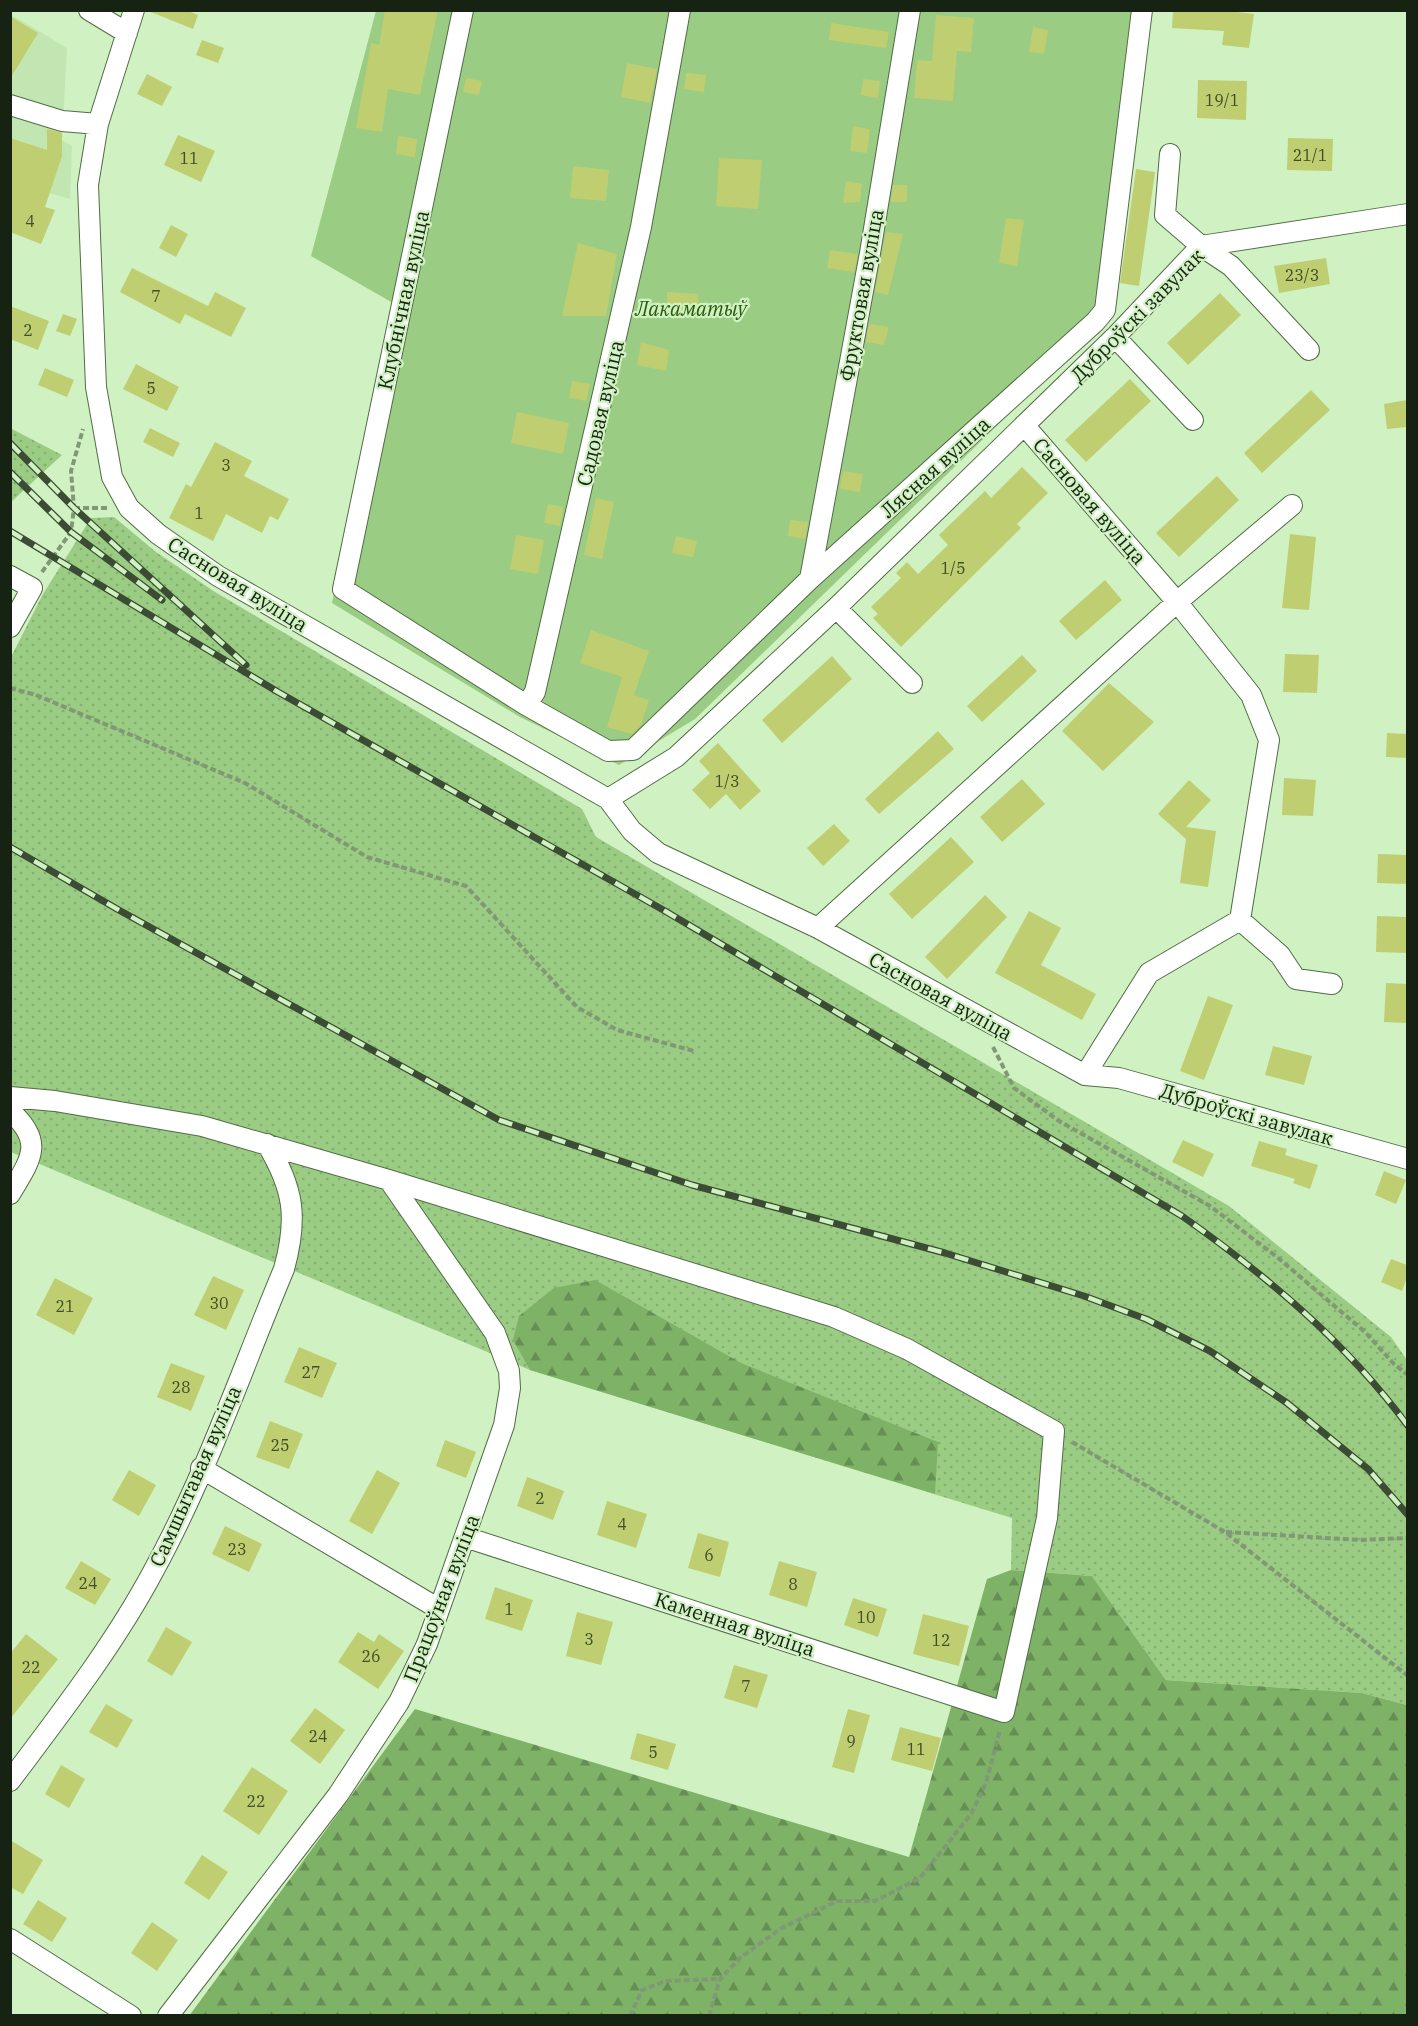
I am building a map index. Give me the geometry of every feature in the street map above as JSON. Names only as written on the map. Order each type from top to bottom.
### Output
[{"type":"street","points":[[89,10],[127,33]]},
{"type":"street","name":"Сасновая вуліца","points":[[134,10],[98,124],[88,185],[96,387],[112,477],[129,508],[158,534],[218,576],[608,799],[632,831],[658,853],[818,928],[1085,1075]]},
{"type":"street","name":"Клубнічная вуліца","points":[[343,589],[463,10]]},
{"type":"street","name":"Садовая вуліца","points":[[526,705],[535,692],[595,441],[641,227],[680,10]]},
{"type":"street","name":"Фруктовая вуліца","points":[[810,579],[870,253],[909,10]]},
{"type":"street","name":"Лясная вуліца","points":[[343,589],[526,705],[608,751],[633,750],[810,579],[1105,310],[1142,10]]},
{"type":"street","points":[[10,105],[62,121],[98,124]]},
{"type":"street","points":[[1170,154],[1165,215],[1201,246],[1231,266],[1309,350]]},
{"type":"street","name":"Дуброўскі завулак","points":[[1024,425],[1115,337],[1201,246],[1407,214]]},
{"type":"street","points":[[1115,337],[1192,420]]},
{"type":"street","name":"Сасновая вуліца","points":[[608,799],[676,757],[836,608],[1024,425],[1177,602],[1251,695],[1269,740],[1240,920]]},
{"type":"street","points":[[818,928],[1177,602],[1292,505]]},
{"type":"street","points":[[10,576],[32,588],[10,627]]},
{"type":"street","points":[[836,608],[912,683]]},
{"type":"street","points":[[1085,1075],[1149,973],[1240,920],[1280,955],[1296,979],[1332,984]]},
{"type":"street","name":"Дуброўскі завулак","points":[[1085,1075],[1119,1078],[1407,1159]]},
{"type":"street","points":[[10,1097],[55,1101],[202,1126],[389,1179],[834,1317],[907,1349],[1054,1431],[1047,1518],[1004,1712]]},
{"type":"street","points":[[10,1111],[25,1124],[32,1141],[28,1161],[10,1194]]},
{"type":"street","name":"Самшытавая вуліца","points":[[10,1781],[102,1656],[155,1570],[201,1468],[284,1269],[292,1242],[293,1215],[289,1189],[267,1144]]},
{"type":"street","name":"Працоўная вуліца","points":[[168,2016],[360,1765],[409,1682],[439,1609],[504,1425],[509,1397],[509,1371],[495,1333],[389,1179]]},
{"type":"street","points":[[201,1468],[439,1609]]},
{"type":"street","name":"Каменная вуліца","points":[[465,1537],[1004,1712]]},
{"type":"street","points":[[10,1939],[131,2016]]},
{"type":"path","points":[[32,588],[71,532],[74,508],[71,471],[87,418]]},
{"type":"path","points":[[74,508],[129,508]]},
{"type":"path","points":[[10,688],[36,695],[245,783],[368,857],[466,886],[577,1007],[617,1030],[694,1051]]},
{"type":"path","points":[[978,1016],[1014,1088],[1059,1121],[1210,1206],[1276,1257],[1365,1332],[1407,1375]]},
{"type":"path","points":[[1054,1431],[1225,1532],[1407,1676]]},
{"type":"path","points":[[1225,1532],[1360,1540],[1407,1538]]},
{"type":"path","points":[[709,2016],[720,1978],[740,1958],[780,1929],[837,1901],[875,1901],[920,1878],[971,1814],[986,1783],[1004,1712]]},
{"type":"path","points":[[630,2016],[642,1990],[666,1981],[720,1978]]},
{"type":"shaded area","points":[[10,14],[67,48],[62,140],[72,146],[70,199],[11,182]]},
{"type":"green space","name":"Лакаматыў","points":[[376,11],[1148,11],[1110,316],[695,719],[619,765],[520,717],[332,603],[393,303],[311,256]]},
{"type":"green space","points":[[10,428],[62,455],[11,502],[10,502]]},
{"type":"green space","points":[[114,517],[156,552],[215,592],[582,809],[596,837],[1229,1206],[1391,1337],[1407,1360],[1407,1705],[1362,1693],[1166,1680],[1092,1576],[1011,1570],[1012,1518],[530,1370],[11,1152],[10,659],[43,594],[91,518]]},
{"type":"green space","points":[[595,1280],[741,1363],[938,1442],[935,1494],[530,1370],[513,1340],[519,1316],[554,1288]]},
{"type":"green space","points":[[1011,1570],[1092,1576],[1166,1680],[1362,1693],[1407,1705],[1408,2013],[1402,2015],[189,2016],[415,1709],[909,1857],[987,1579]]},
{"type":"building","points":[[146,10],[186,10],[198,15],[193,29]]},
{"type":"building","points":[[385,10],[438,10],[420,95],[388,89],[382,132],[356,128],[371,43],[379,45]]},
{"type":"building","points":[[1173,10],[1220,10],[1254,14],[1249,48],[1222,45],[1224,31],[1172,28]]},
{"type":"building","points":[[936,15],[974,18],[971,52],[957,51],[953,101],[914,98],[917,60],[932,61]]},
{"type":"building","points":[[10,16],[38,33],[10,79]]},
{"type":"building","points":[[831,23],[889,32],[886,48],[829,40]]},
{"type":"building","points":[[1033,27],[1048,30],[1044,54],[1029,52]]},
{"type":"building","points":[[202,40],[224,48],[218,63],[196,55]]},
{"type":"building","points":[[627,63],[657,69],[650,103],[621,97]]},
{"type":"building","points":[[686,73],[706,75],[704,92],[684,89]]},
{"type":"building","points":[[147,74],[172,87],[162,106],[137,94]]},
{"type":"building","points":[[466,78],[482,81],[479,95],[463,92]]},
{"type":"building","points":[[863,79],[880,81],[878,98],[861,95]]},
{"type":"building","points":[[1198,80],[1247,81],[1246,120],[1197,118]]},
{"type":"building","points":[[853,126],[870,129],[867,153],[850,151]]},
{"type":"building","points":[[47,129],[62,133],[62,156],[45,207],[55,210],[41,244],[10,232],[10,138],[47,150]]},
{"type":"building","points":[[178,135],[215,151],[201,182],[164,165]]},
{"type":"building","points":[[398,136],[417,139],[415,157],[396,154]]},
{"type":"building","points":[[1288,138],[1333,139],[1332,171],[1287,170]]},
{"type":"building","points":[[719,158],[762,160],[758,209],[716,206]]},
{"type":"building","points":[[573,166],[609,170],[606,201],[570,198]]},
{"type":"building","points":[[1136,169],[1155,172],[1139,286],[1120,283]]},
{"type":"building","points":[[846,181],[862,184],[860,202],[843,203]]},
{"type":"building","points":[[893,185],[907,185],[907,202],[891,202]]},
{"type":"building","points":[[1006,218],[1024,220],[1017,266],[999,263]]},
{"type":"building","points":[[171,225],[188,234],[176,257],[159,248]]},
{"type":"building","points":[[886,232],[903,234],[888,295],[875,292]]},
{"type":"building","points":[[578,243],[617,254],[606,316],[562,316]]},
{"type":"building","points":[[830,250],[858,254],[854,272],[827,268]]},
{"type":"building","points":[[1326,258],[1330,284],[1279,293],[1274,266]]},
{"type":"building","points":[[132,268],[208,306],[215,292],[246,308],[231,337],[185,314],[180,324],[120,292]]},
{"type":"building","points":[[667,292],[698,294],[699,316],[667,316]]},
{"type":"building","points":[[1220,293],[1241,315],[1188,365],[1167,343]]},
{"type":"building","points":[[10,306],[49,321],[38,350],[10,339]]},
{"type":"building","points":[[63,314],[77,319],[70,336],[56,331]]},
{"type":"building","points":[[869,324],[889,327],[884,345],[866,342]]},
{"type":"building","points":[[641,342],[669,350],[666,371],[637,365]]},
{"type":"building","points":[[136,364],[179,387],[167,411],[123,389]]},
{"type":"building","points":[[45,368],[74,380],[67,397],[38,385]]},
{"type":"building","points":[[1130,379],[1151,401],[1086,462],[1065,440]]},
{"type":"building","points":[[572,381],[590,384],[586,401],[569,398]]},
{"type":"building","points":[[1311,390],[1330,410],[1262,473],[1244,453]]},
{"type":"building","points":[[1407,400],[1407,427],[1387,429],[1384,404]]},
{"type":"building","points":[[517,412],[569,423],[563,454],[511,443]]},
{"type":"building","points":[[150,428],[180,443],[173,457],[143,442]]},
{"type":"building","points":[[215,442],[252,461],[244,476],[289,499],[278,520],[270,516],[262,533],[226,514],[213,541],[169,518],[186,484],[191,487]]},
{"type":"building","points":[[1022,467],[1048,493],[1017,524],[1021,528],[901,647],[873,618],[878,614],[871,607],[901,578],[896,573],[907,562],[918,574],[948,545],[939,535],[985,491],[991,498]]},
{"type":"building","points":[[843,471],[863,474],[860,492],[840,489]]},
{"type":"building","points":[[1217,476],[1239,500],[1179,557],[1156,533]]},
{"type":"building","points":[[596,498],[614,502],[602,559],[584,555]]},
{"type":"building","points":[[548,504],[563,507],[560,526],[544,523]]},
{"type":"building","points":[[790,520],[808,522],[805,539],[788,536]]},
{"type":"building","points":[[1290,534],[1316,537],[1309,610],[1282,608]]},
{"type":"building","points":[[516,535],[544,540],[538,574],[510,569]]},
{"type":"building","points":[[676,536],[697,541],[693,557],[672,553]]},
{"type":"building","points":[[1105,580],[1122,600],[1076,640],[1059,621]]},
{"type":"building","points":[[591,630],[649,651],[634,695],[649,700],[641,725],[632,734],[607,727],[622,677],[580,663]]},
{"type":"building","points":[[1285,654],[1319,655],[1317,693],[1283,692]]},
{"type":"building","points":[[1022,655],[1037,671],[982,722],[967,706]]},
{"type":"building","points":[[832,656],[852,679],[782,743],[762,720]]},
{"type":"building","points":[[1109,683],[1154,722],[1103,771],[1062,731]]},
{"type":"building","points":[[938,731],[954,749],[879,814],[865,799]]},
{"type":"building","points":[[1387,733],[1407,734],[1407,758],[1386,757]]},
{"type":"building","points":[[718,743],[761,791],[740,810],[726,794],[710,809],[692,790],[710,773],[699,761]]},
{"type":"building","points":[[1284,778],[1316,780],[1313,816],[1282,815]]},
{"type":"building","points":[[1022,779],[1045,804],[1002,842],[980,817]]},
{"type":"building","points":[[1189,780],[1211,800],[1186,827],[1216,831],[1208,887],[1180,883],[1186,839],[1158,814]]},
{"type":"building","points":[[834,824],[850,841],[823,866],[807,848]]},
{"type":"building","points":[[951,837],[974,862],[912,919],[889,894]]},
{"type":"building","points":[[1378,854],[1407,855],[1407,884],[1377,883]]},
{"type":"building","points":[[985,895],[1007,917],[947,979],[925,957]]},
{"type":"building","points":[[1029,911],[1061,928],[1041,965],[1096,994],[1082,1020],[995,973]]},
{"type":"building","points":[[1377,916],[1407,917],[1407,953],[1376,952]]},
{"type":"building","points":[[1386,983],[1407,984],[1407,1023],[1384,1022]]},
{"type":"building","points":[[1208,996],[1233,1005],[1204,1080],[1180,1071]]},
{"type":"building","points":[[1273,1046],[1312,1056],[1304,1085],[1265,1075]]},
{"type":"building","points":[[1183,1140],[1214,1154],[1203,1177],[1172,1162]]},
{"type":"building","points":[[1259,1141],[1287,1149],[1285,1155],[1318,1165],[1310,1189],[1293,1183],[1295,1179],[1251,1166]]},
{"type":"building","points":[[1384,1171],[1406,1180],[1396,1204],[1375,1195]]},
{"type":"building","points":[[1391,1259],[1407,1265],[1407,1277],[1402,1291],[1381,1282]]},
{"type":"building","points":[[213,1276],[244,1290],[226,1330],[194,1315]]},
{"type":"building","points":[[55,1278],[93,1298],[74,1335],[36,1315]]},
{"type":"building","points":[[299,1347],[337,1363],[322,1398],[284,1382]]},
{"type":"building","points":[[171,1363],[205,1376],[191,1411],[157,1397]]},
{"type":"building","points":[[270,1421],[303,1434],[289,1469],[256,1457]]},
{"type":"building","points":[[445,1440],[476,1452],[466,1478],[436,1466]]},
{"type":"building","points":[[129,1470],[156,1485],[139,1516],[112,1500]]},
{"type":"building","points":[[377,1470],[400,1483],[372,1534],[349,1521]]},
{"type":"building","points":[[527,1477],[564,1491],[553,1520],[517,1506]]},
{"type":"building","points":[[607,1501],[647,1514],[636,1548],[597,1535]]},
{"type":"building","points":[[225,1526],[262,1544],[249,1572],[212,1554]]},
{"type":"building","points":[[698,1533],[729,1542],[720,1577],[688,1568]]},
{"type":"building","points":[[81,1561],[111,1579],[95,1605],[65,1588]]},
{"type":"building","points":[[779,1561],[817,1572],[807,1607],[769,1595]]},
{"type":"building","points":[[495,1587],[533,1600],[522,1631],[485,1619]]},
{"type":"building","points":[[853,1598],[887,1609],[878,1637],[844,1625]]},
{"type":"building","points":[[577,1612],[613,1622],[601,1665],[566,1656]]},
{"type":"building","points":[[923,1614],[969,1626],[959,1666],[913,1654]]},
{"type":"building","points":[[166,1627],[192,1642],[172,1676],[147,1661]]},
{"type":"building","points":[[358,1632],[374,1642],[379,1634],[404,1651],[378,1689],[338,1662]]},
{"type":"building","points":[[26,1634],[58,1659],[10,1719],[10,1654]]},
{"type":"building","points":[[734,1665],[768,1675],[757,1708],[724,1698]]},
{"type":"building","points":[[106,1704],[133,1720],[117,1748],[89,1732]]},
{"type":"building","points":[[315,1708],[345,1730],[320,1764],[290,1741]]},
{"type":"building","points":[[848,1709],[870,1715],[854,1773],[832,1767]]},
{"type":"building","points":[[900,1727],[941,1738],[932,1771],[891,1760]]},
{"type":"building","points":[[637,1733],[676,1744],[668,1770],[630,1759]]},
{"type":"building","points":[[61,1765],[85,1779],[69,1808],[45,1794]]},
{"type":"building","points":[[252,1767],[288,1791],[259,1835],[223,1811]]},
{"type":"building","points":[[10,1840],[43,1860],[23,1894],[10,1887]]},
{"type":"building","points":[[202,1855],[228,1872],[209,1900],[184,1883]]},
{"type":"building","points":[[38,1900],[67,1918],[52,1942],[23,1924]]},
{"type":"building","points":[[152,1922],[178,1940],[157,1971],[131,1953]]},
{"type":"railway","points":[[10,443],[74,508],[246,665]]},
{"type":"railway","points":[[10,472],[71,532],[162,600]]},
{"type":"railway","points":[[10,531],[278,692],[665,911],[1182,1216],[1275,1287],[1332,1338],[1384,1395],[1408,1426]]},
{"type":"railway","points":[[10,847],[117,909],[499,1120],[692,1185],[945,1253],[1084,1296],[1146,1319],[1210,1351],[1287,1403],[1368,1469],[1408,1515]]}]
